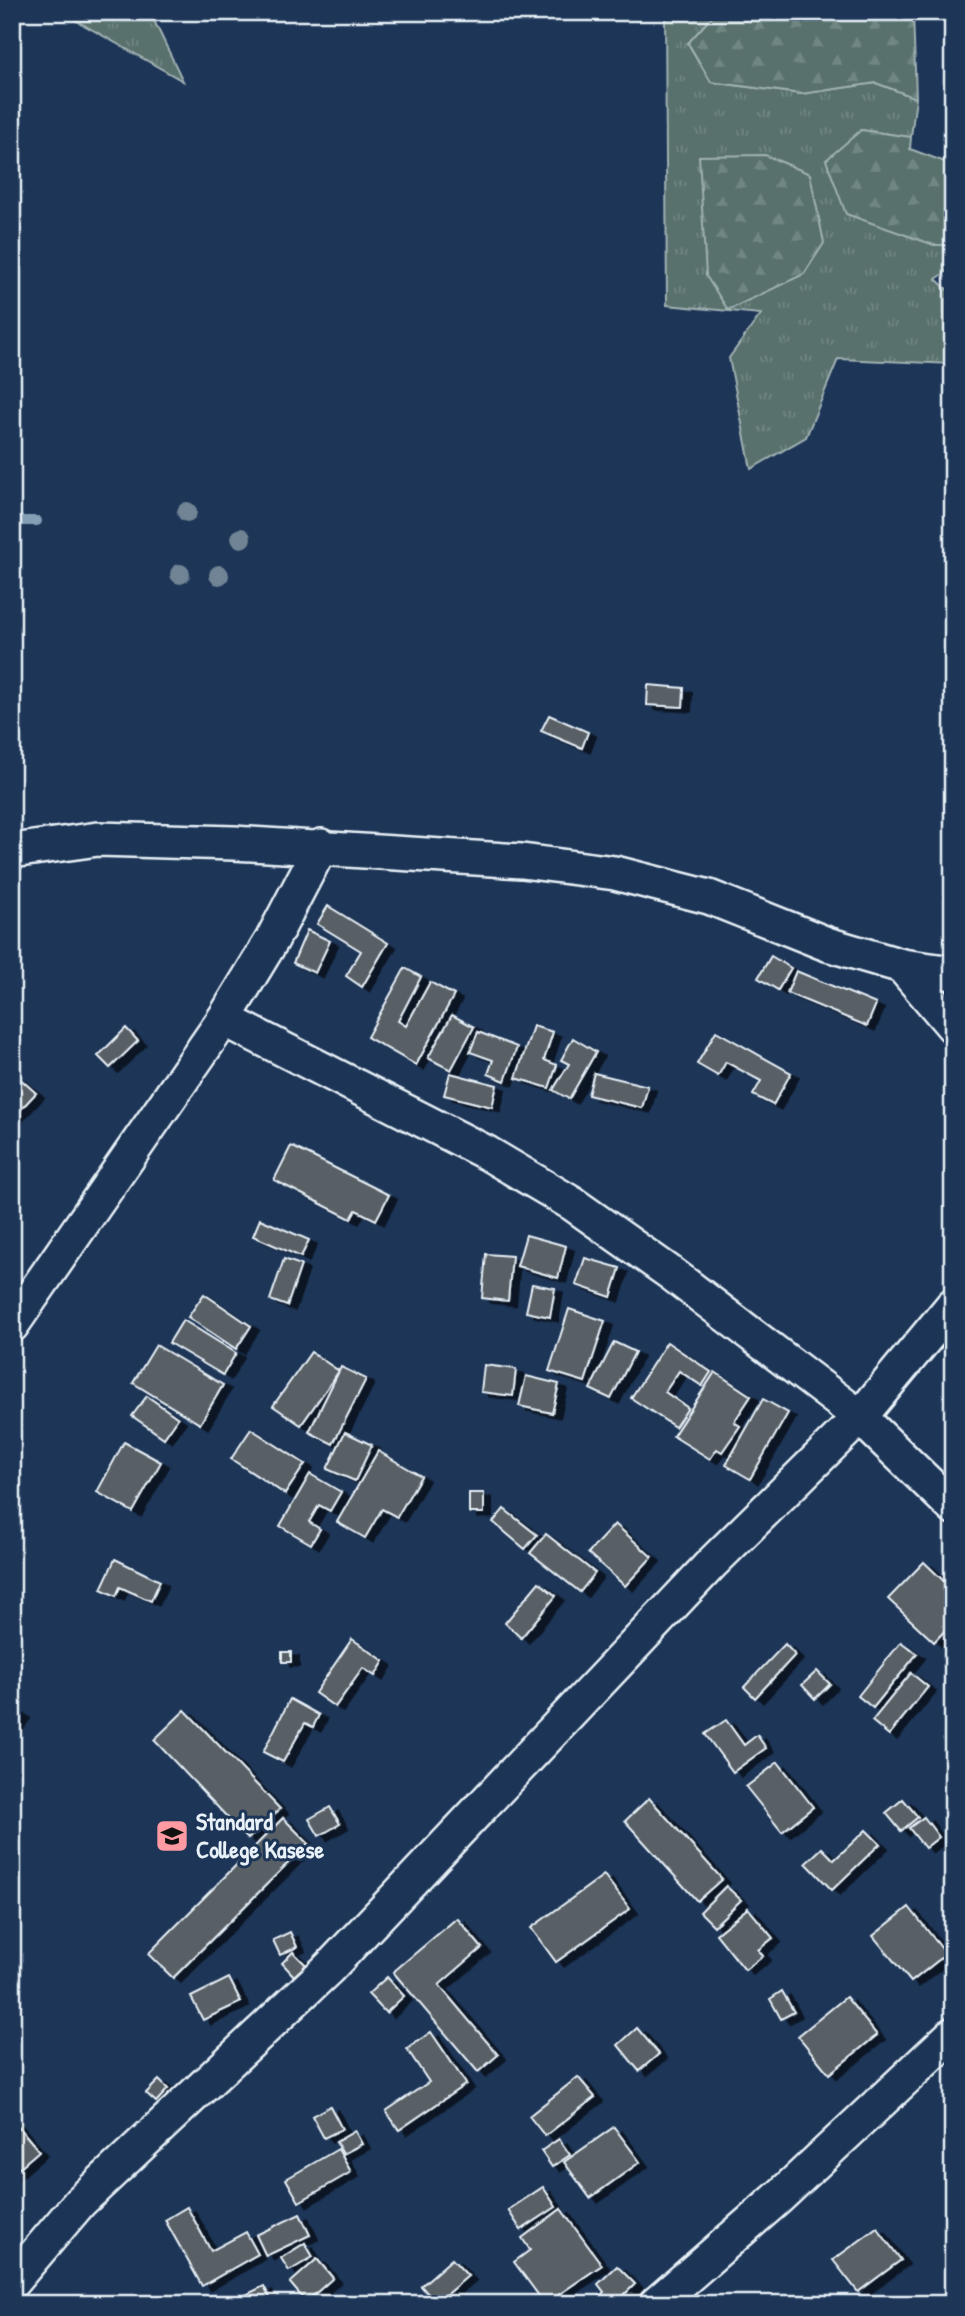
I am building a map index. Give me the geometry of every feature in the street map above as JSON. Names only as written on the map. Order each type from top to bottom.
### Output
[{"type":"street","points":[[12,851],[98,839],[321,846],[432,858],[522,861],[615,873],[709,897],[827,944],[902,966],[953,973]]},
{"type":"street","points":[[12,1325],[224,1019],[272,940],[321,846]]},
{"type":"street","points":[[902,966],[953,1026]]},
{"type":"street","points":[[224,1019],[487,1153],[572,1205],[672,1274],[860,1417],[953,1507]]},
{"type":"street","points":[[12,2282],[80,2202],[329,1968],[712,1563],[860,1417],[953,1305]]},
{"type":"street","points":[[656,2304],[778,2198],[953,2034]]},
{"type":"green space","points":[[76,12],[150,12],[183,81],[70,17]]},
{"type":"green space","points":[[665,12],[716,12],[688,43],[711,82],[801,94],[876,83],[916,98],[911,137],[861,130],[934,245],[953,245],[953,267],[936,279],[953,295],[953,364],[838,359],[806,437],[751,469],[729,358],[761,314],[667,305]]},
{"type":"green space","points":[[716,12],[913,12],[916,98],[876,83],[801,94],[711,82],[688,43]]},
{"type":"green space","points":[[861,130],[911,137],[910,149],[953,165],[953,245],[934,245],[846,214],[826,160]]},
{"type":"green space","points":[[765,155],[810,174],[824,243],[804,274],[728,310],[706,276],[699,156]]},
{"type":"building","points":[[648,685],[684,688],[683,707],[647,705]]},
{"type":"building","points":[[549,715],[588,732],[582,748],[541,731]]},
{"type":"building","points":[[328,906],[388,943],[362,987],[346,976],[361,951],[317,924]]},
{"type":"building","points":[[307,930],[330,941],[315,973],[293,963]]},
{"type":"building","points":[[771,956],[791,968],[778,990],[758,978]]},
{"type":"building","points":[[405,968],[421,977],[398,1021],[406,1026],[430,982],[454,995],[416,1065],[367,1037]]},
{"type":"building","points":[[796,971],[876,1004],[867,1026],[787,993]]},
{"type":"building","points":[[452,1015],[474,1027],[451,1070],[428,1058]]},
{"type":"building","points":[[533,1026],[553,1032],[544,1060],[557,1065],[549,1088],[516,1078]]},
{"type":"building","points":[[126,1028],[138,1041],[110,1068],[98,1056]]},
{"type":"building","points":[[716,1031],[791,1073],[773,1105],[753,1095],[761,1081],[726,1062],[718,1076],[697,1064]]},
{"type":"building","points":[[478,1032],[517,1047],[505,1081],[488,1074],[493,1060],[470,1052]]},
{"type":"building","points":[[573,1038],[596,1052],[569,1099],[553,1090],[569,1064],[561,1060]]},
{"type":"building","points":[[450,1073],[497,1085],[492,1107],[444,1095]]},
{"type":"building","points":[[594,1073],[648,1086],[642,1108],[588,1095]]},
{"type":"building","points":[[18,1077],[36,1093],[12,1119],[12,1083]]},
{"type":"building","points":[[291,1146],[389,1195],[376,1220],[356,1210],[351,1219],[274,1180]]},
{"type":"building","points":[[260,1219],[309,1240],[301,1257],[253,1236]]},
{"type":"building","points":[[526,1235],[566,1246],[558,1278],[517,1266]]},
{"type":"building","points":[[486,1254],[512,1256],[508,1301],[482,1298]]},
{"type":"building","points":[[585,1258],[620,1268],[611,1297],[576,1285]]},
{"type":"building","points":[[284,1259],[301,1265],[287,1306],[270,1300]]},
{"type":"building","points":[[532,1284],[555,1288],[550,1317],[526,1312]]},
{"type":"building","points":[[204,1294],[251,1326],[236,1349],[188,1317]]},
{"type":"building","points":[[569,1309],[605,1321],[585,1382],[549,1371]]},
{"type":"building","points":[[183,1320],[236,1353],[223,1375],[169,1343]]},
{"type":"building","points":[[614,1342],[635,1352],[611,1399],[590,1389]]},
{"type":"building","points":[[667,1342],[711,1372],[702,1386],[679,1371],[665,1392],[688,1408],[675,1427],[631,1398]]},
{"type":"building","points":[[156,1345],[223,1385],[200,1424],[133,1383]]},
{"type":"building","points":[[311,1352],[339,1371],[301,1425],[273,1406]]},
{"type":"building","points":[[484,1365],[516,1369],[513,1396],[481,1392]]},
{"type":"building","points":[[341,1367],[366,1379],[333,1444],[309,1432]]},
{"type":"building","points":[[715,1372],[751,1396],[734,1422],[740,1426],[722,1452],[717,1449],[710,1459],[673,1436]]},
{"type":"building","points":[[526,1376],[559,1384],[552,1413],[519,1406]]},
{"type":"building","points":[[147,1396],[178,1418],[164,1438],[132,1416]]},
{"type":"building","points":[[763,1399],[788,1413],[750,1479],[726,1465]]},
{"type":"building","points":[[251,1429],[305,1464],[285,1494],[231,1459]]},
{"type":"building","points":[[345,1432],[372,1445],[355,1481],[327,1469]]},
{"type":"building","points":[[124,1442],[161,1462],[133,1512],[97,1492]]},
{"type":"building","points":[[378,1451],[421,1476],[397,1517],[382,1509],[365,1538],[337,1522]]},
{"type":"building","points":[[310,1474],[341,1492],[330,1511],[319,1505],[309,1522],[320,1529],[311,1544],[280,1526]]},
{"type":"building","points":[[469,1493],[484,1493],[484,1513],[469,1513]]},
{"type":"building","points":[[504,1509],[537,1535],[525,1549],[493,1522]]},
{"type":"building","points":[[615,1524],[652,1557],[625,1586],[588,1553]]},
{"type":"building","points":[[546,1534],[595,1573],[580,1592],[530,1553]]},
{"type":"building","points":[[115,1559],[160,1581],[151,1601],[120,1587],[116,1596],[101,1589]]},
{"type":"building","points":[[924,1562],[953,1590],[953,1622],[934,1642],[888,1599]]},
{"type":"building","points":[[539,1582],[556,1596],[521,1638],[505,1623]]},
{"type":"building","points":[[352,1639],[384,1661],[375,1676],[363,1668],[335,1707],[315,1693]]},
{"type":"building","points":[[901,1642],[917,1654],[873,1708],[858,1696]]},
{"type":"building","points":[[785,1644],[795,1655],[755,1698],[744,1687]]},
{"type":"building","points":[[282,1652],[291,1652],[291,1662],[282,1662]]},
{"type":"building","points":[[817,1671],[830,1684],[815,1699],[802,1685]]},
{"type":"building","points":[[911,1673],[928,1687],[889,1735],[872,1721]]},
{"type":"building","points":[[290,1699],[319,1715],[313,1727],[305,1723],[283,1762],[263,1752]]},
{"type":"building","points":[[12,1707],[22,1714],[12,1728]]},
{"type":"building","points":[[185,1710],[280,1809],[248,1839],[154,1740]]},
{"type":"building","points":[[726,1720],[744,1745],[757,1735],[766,1748],[733,1772],[705,1734]]},
{"type":"building","points":[[778,1762],[813,1807],[782,1832],[746,1787]]},
{"type":"building","points":[[649,1798],[722,1879],[697,1901],[625,1821]]},
{"type":"building","points":[[903,1799],[918,1817],[901,1831],[886,1813]]},
{"type":"building","points":[[330,1807],[340,1824],[319,1836],[309,1819]]},
{"type":"building","points":[[924,1817],[939,1837],[925,1848],[909,1828]]},
{"type":"building","points":[[283,1818],[308,1843],[173,1978],[148,1954]]},
{"type":"building","points":[[866,1830],[880,1844],[832,1890],[806,1863],[822,1848],[834,1860]]},
{"type":"building","points":[[953,1832],[953,1847],[945,1837]]},
{"type":"building","points":[[604,1875],[630,1909],[556,1962],[531,1928]]},
{"type":"building","points":[[726,1886],[741,1900],[714,1926],[700,1912]]},
{"type":"building","points":[[909,1907],[946,1954],[911,1982],[873,1936]]},
{"type":"building","points":[[748,1908],[773,1938],[758,1950],[763,1956],[745,1970],[716,1934]]},
{"type":"building","points":[[457,1918],[482,1948],[439,1985],[498,2055],[478,2072],[393,1972]]},
{"type":"building","points":[[290,1932],[297,1947],[280,1955],[273,1940]]},
{"type":"building","points":[[293,1952],[306,1965],[294,1976],[282,1963]]},
{"type":"building","points":[[387,1977],[404,1996],[386,2013],[368,1994]]},
{"type":"building","points":[[229,1978],[241,2002],[203,2020],[191,1997]]},
{"type":"building","points":[[782,1991],[794,2012],[781,2019],[770,1999]]},
{"type":"building","points":[[846,1997],[877,2035],[829,2074],[798,2036]]},
{"type":"building","points":[[637,2028],[659,2054],[639,2071],[618,2045]]},
{"type":"building","points":[[431,2032],[466,2084],[399,2130],[386,2111],[429,2082],[407,2049]]},
{"type":"building","points":[[578,2077],[595,2097],[545,2136],[529,2116]]},
{"type":"building","points":[[159,2080],[168,2089],[156,2102],[146,2093]]},
{"type":"building","points":[[330,2106],[342,2129],[324,2138],[312,2116]]},
{"type":"building","points":[[12,2119],[39,2151],[12,2174]]},
{"type":"building","points":[[614,2127],[640,2162],[590,2198],[564,2162]]},
{"type":"building","points":[[355,2131],[362,2144],[343,2154],[336,2142]]},
{"type":"building","points":[[559,2139],[570,2155],[552,2167],[541,2151]]},
{"type":"building","points":[[338,2149],[351,2172],[299,2202],[286,2179]]},
{"type":"building","points":[[543,2187],[556,2207],[521,2230],[508,2210]]},
{"type":"building","points":[[187,2207],[211,2251],[246,2232],[258,2254],[202,2286],[165,2220]]},
{"type":"building","points":[[561,2209],[602,2265],[545,2304],[514,2262],[530,2250],[522,2238]]},
{"type":"building","points":[[300,2214],[310,2235],[266,2256],[256,2235]]},
{"type":"building","points":[[877,2228],[901,2260],[858,2292],[833,2260]]},
{"type":"building","points":[[305,2243],[313,2257],[289,2271],[281,2258]]},
{"type":"building","points":[[317,2259],[333,2278],[306,2302],[290,2283]]},
{"type":"building","points":[[452,2259],[468,2276],[436,2303],[421,2286]]},
{"type":"building","points":[[617,2266],[635,2284],[615,2304],[604,2304],[598,2298],[604,2292],[598,2284]]},
{"type":"building","points":[[264,2286],[273,2304],[227,2304]]},
{"type":"waterway","points":[[12,521],[37,521]]},
{"type":"place","name":"Standard College Kasese","points":[[172,1836]]}]
